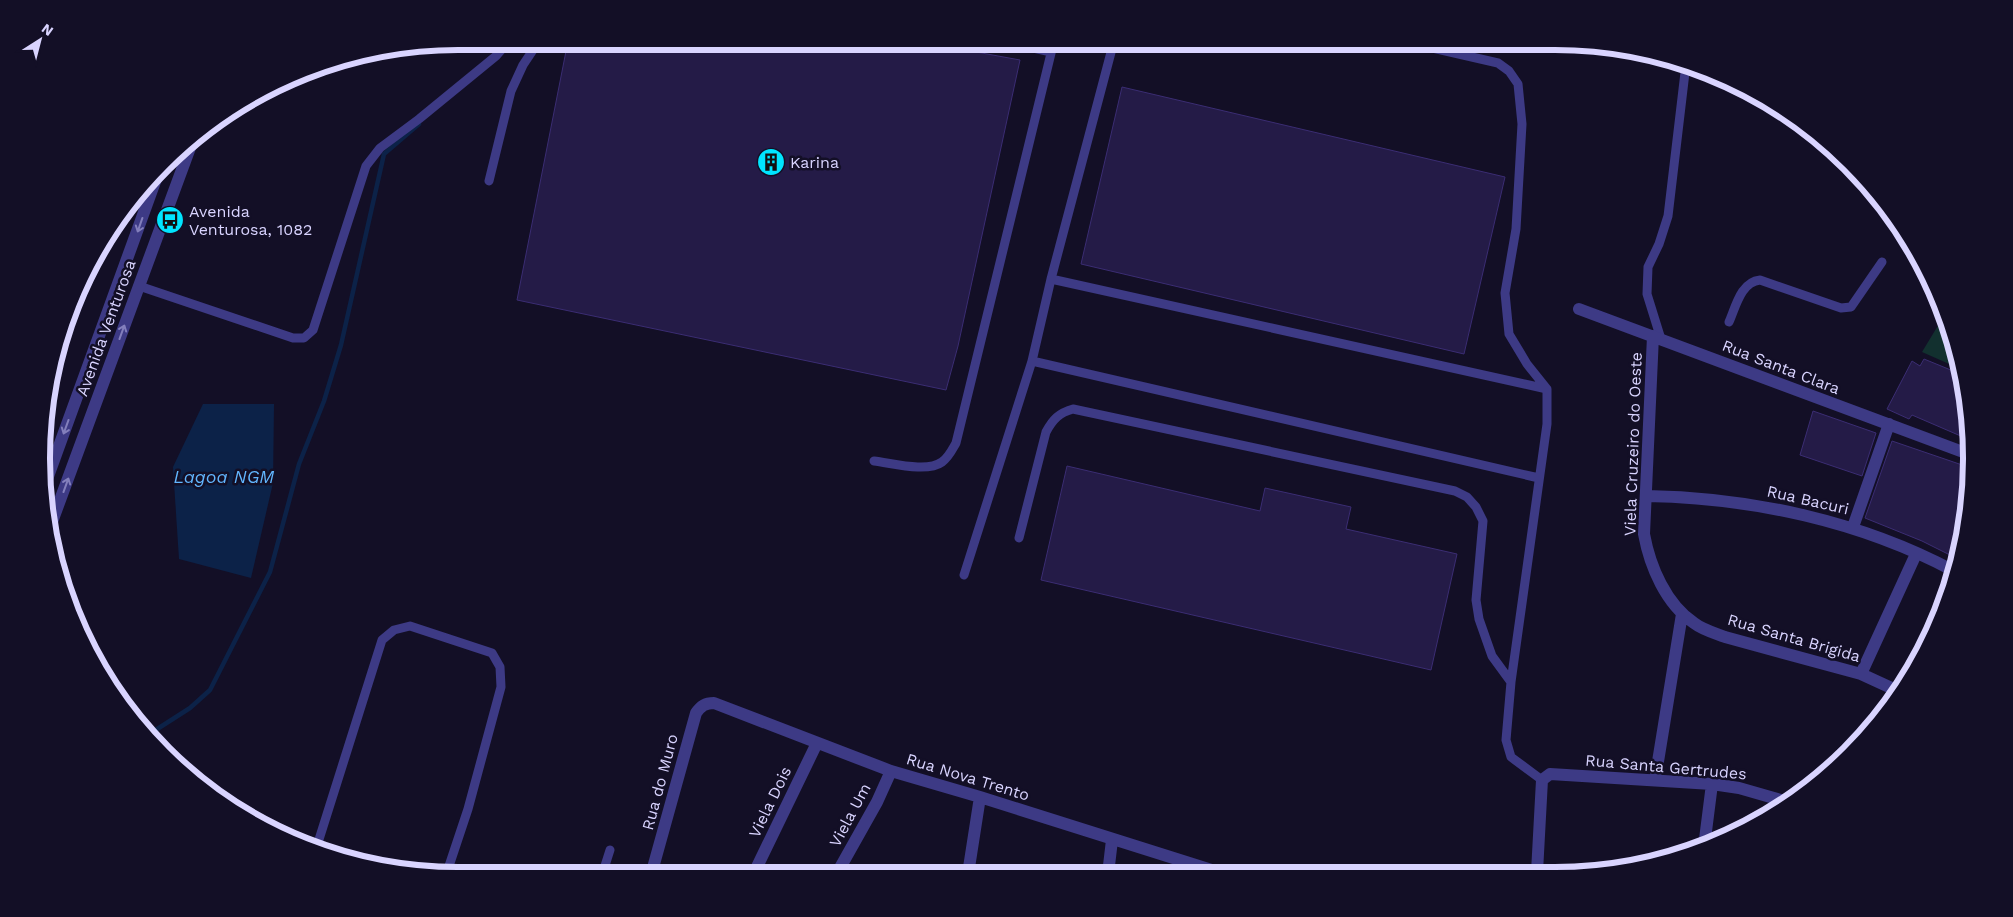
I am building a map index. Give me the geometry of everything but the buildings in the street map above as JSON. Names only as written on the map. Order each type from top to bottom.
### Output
[{"type":"street","name":"Avenida Venturosa","points":[[54,517],[187,153]]},
{"type":"street","name":"Avenida Venturosa","points":[[50,470],[153,187]]},
{"type":"street","name":"Rua Santa Clara","points":[[1580,309],[1963,452]]},
{"type":"street","name":"Viela Cruzeiro do Oeste","points":[[1657,338],[1644,534],[1648,554],[1656,575],[1682,614]]},
{"type":"street","points":[[1853,527],[1889,424]]},
{"type":"street","name":"Rua Bacuri","points":[[1646,496],[1686,497],[1759,505],[1853,527],[1947,569]]},
{"type":"street","points":[[1861,674],[1916,554]]},
{"type":"street","points":[[1655,780],[1682,614]]},
{"type":"street","name":"Rua Santa Brigida","points":[[1682,614],[1695,624],[1725,637],[1861,674],[1892,688]]},
{"type":"street","name":"Rua Nova Trento","points":[[709,703],[714,703],[891,771],[1201,867]]},
{"type":"street","name":"Rua do Muro","points":[[658,867],[696,713],[703,705],[709,703]]},
{"type":"street","name":"Viela Dois","points":[[757,867],[817,743]]},
{"type":"street","name":"Viela Um","points":[[840,867],[877,802],[891,771]]},
{"type":"street","name":"Rua Santa Gertrudes","points":[[1542,780],[1550,774],[1712,784],[1739,788],[1779,799]]},
{"type":"street","points":[[1537,867],[1542,780]]},
{"type":"street","points":[[1705,838],[1712,784]]},
{"type":"street","points":[[969,867],[980,797]]},
{"type":"street","points":[[1109,867],[1112,840]]},
{"type":"lane","points":[[139,286],[293,338],[304,338],[313,330],[366,166],[380,148],[419,119],[502,50]]},
{"type":"lane","points":[[489,181],[511,91],[533,50]]},
{"type":"lane","points":[[874,461],[928,468],[941,463],[950,454],[956,443],[1051,52],[1042,50]]},
{"type":"lane","points":[[964,575],[1032,361],[1051,278],[1112,50]]},
{"type":"lane","points":[[1441,50],[1498,63],[1509,70],[1518,84],[1522,124],[1516,229],[1505,293],[1510,334],[1527,364],[1547,389],[1547,424],[1511,682],[1506,740],[1511,757],[1542,780]]},
{"type":"lane","points":[[1657,338],[1647,294],[1648,267],[1659,244],[1668,216],[1685,72]]},
{"type":"lane","points":[[1729,322],[1744,288],[1753,281],[1760,280],[1841,308],[1851,307],[1882,262]]},
{"type":"lane","points":[[1051,278],[1547,389]]},
{"type":"lane","points":[[1032,361],[1539,478]]},
{"type":"lane","points":[[1019,538],[1046,432],[1052,421],[1061,413],[1074,410],[1455,491],[1467,497],[1476,507],[1483,521],[1476,600],[1479,619],[1492,656],[1511,682]]},
{"type":"lane","points":[[318,842],[382,640],[394,630],[410,626],[492,653],[500,667],[502,687],[468,809],[448,867]]},
{"type":"lane","points":[[605,867],[610,850]]},
{"type":"green space","points":[[1940,323],[1952,365],[1922,352]]},
{"type":"water","name":"Lagoa NGM","points":[[203,404],[274,404],[273,483],[251,578],[179,559],[173,467]]},
{"type":"waterway","points":[[154,731],[190,708],[210,690],[270,572],[299,464],[324,401],[341,345],[384,154],[419,124]]},
{"type":"place","name":"Karina","points":[[771,162]]},
{"type":"place","name":"Avenida Venturosa, 1082","points":[[170,220]]}]
